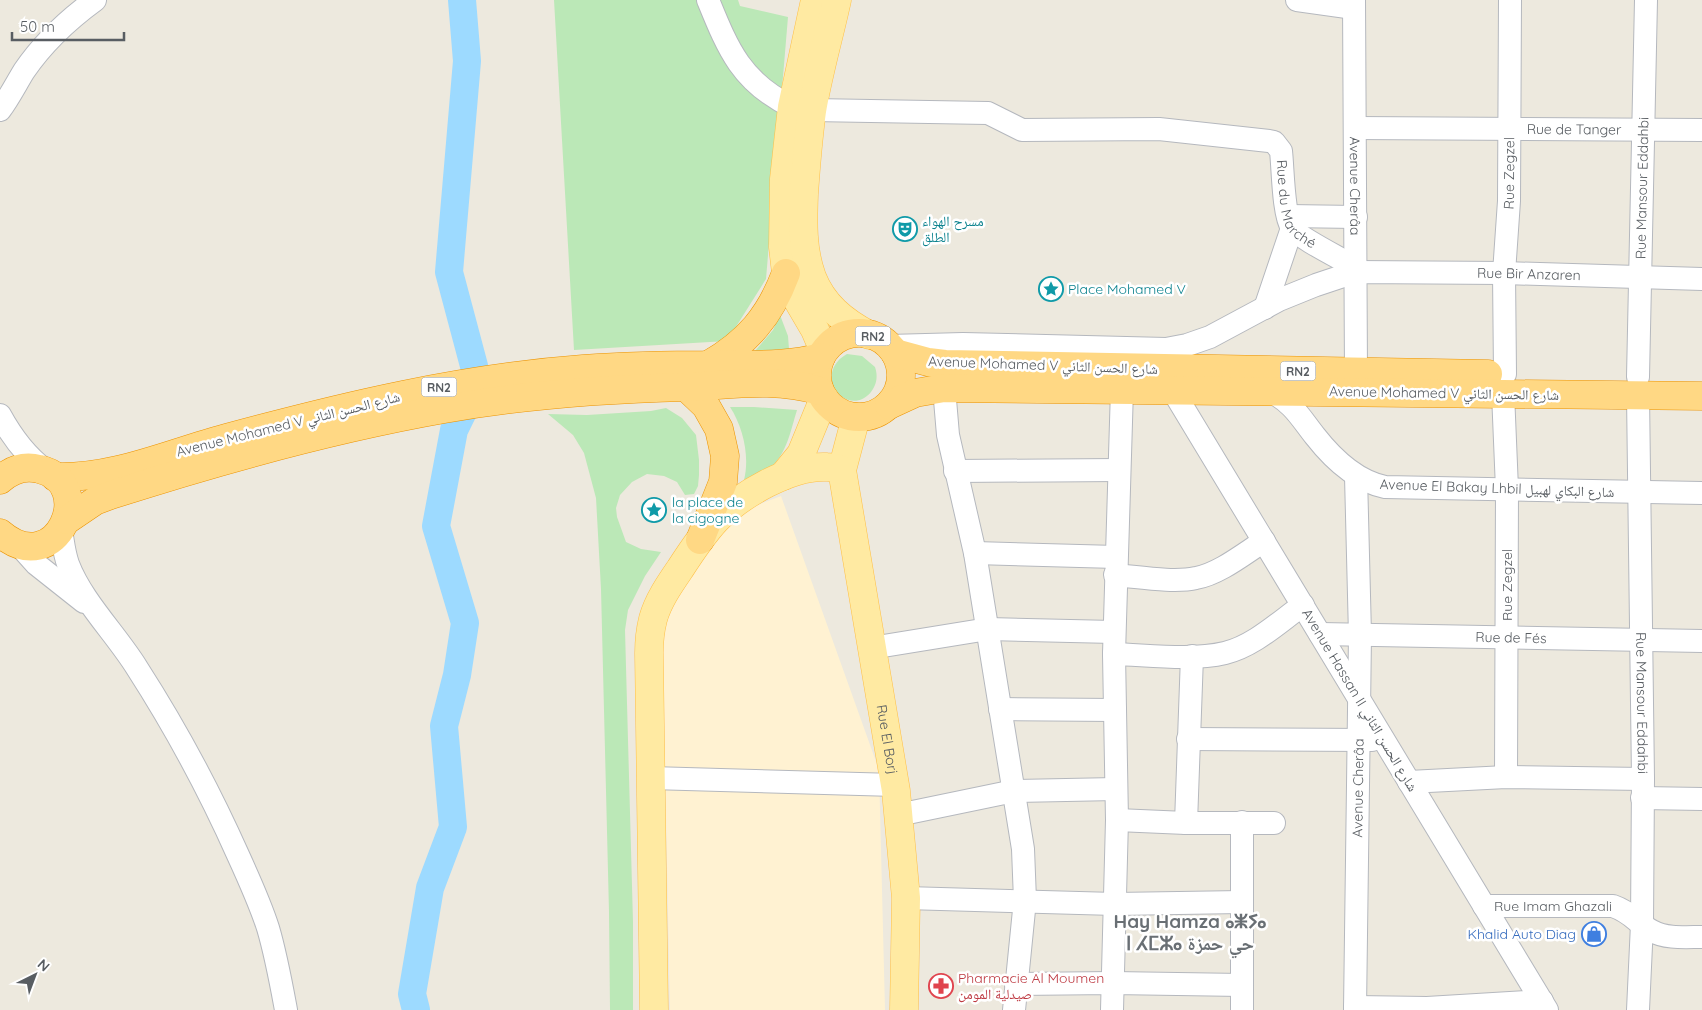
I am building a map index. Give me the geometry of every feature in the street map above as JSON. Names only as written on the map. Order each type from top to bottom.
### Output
[{"type":"highway","points":[[708,365],[750,333],[772,305],[786,273]]},
{"type":"highway","name":"RN2","points":[[822,395],[834,409],[844,415],[856,418],[868,416],[879,412],[889,405],[896,396],[900,380],[899,364],[884,345],[849,334],[831,344],[823,354]]},
{"type":"highway","name":"Avenue Mohamed V شارع الحسن الثاني","points":[[884,345],[928,362],[945,364],[1356,372],[1504,384]]},
{"type":"highway","points":[[822,395],[817,374],[823,354]]},
{"type":"highway","name":"Avenue Mohamed V شارع الحسن الثاني","points":[[585,380],[708,365],[783,364],[823,354]]},
{"type":"highway","name":"Avenue Mohamed V شارع الحسن الثاني","points":[[64,525],[95,501],[111,494],[212,464],[301,428],[392,396],[440,387],[517,376],[686,386],[783,383],[822,395]]},
{"type":"highway","name":"Avenue Mohamed V شارع الحسن الثاني","points":[[889,405],[915,393],[944,388],[1270,391],[1504,384],[1638,386],[1702,378]]},
{"type":"highway","points":[[686,386],[706,406],[719,429],[725,456],[723,482],[700,540]]},
{"type":"highway","name":"Avenue Mohamed V شارع الحسن الثاني","points":[[1638,386],[1702,396]]},
{"type":"highway","name":"Avenue Mohamed V شارع الحسن الثاني","points":[[50,473],[72,477],[106,473],[301,428]]},
{"type":"highway","name":"RN2","points":[[0,480],[11,472],[22,468],[33,467],[50,473]]},
{"type":"highway","points":[[50,473],[62,486],[67,496],[69,508],[64,525]]},
{"type":"highway","name":"RN2","points":[[10,539],[31,546],[42,544],[53,538],[64,525]]},
{"type":"main road","points":[[815,0],[802,108],[783,201],[784,247],[786,273],[793,292],[816,330],[823,354]]},
{"type":"main road","points":[[838,0],[802,108],[804,233],[807,263],[812,278],[838,316],[884,345]]},
{"type":"main road","points":[[783,476],[801,454],[822,395]]},
{"type":"main road","points":[[654,1010],[649,653],[649,636],[653,619],[659,603],[700,540],[717,519],[737,502],[759,487],[783,476],[811,468],[828,467],[842,470],[856,418]]},
{"type":"main road","name":"Rue El Borj","points":[[842,470],[895,785],[906,898],[904,1010]]},
{"type":"street","points":[[0,110],[25,70],[40,51],[70,20],[95,0]]},
{"type":"street","points":[[708,0],[729,49],[747,75],[767,94],[802,108]]},
{"type":"street","points":[[1297,0],[1354,4]]},
{"type":"street","name":"Rue Zegzel","points":[[1506,777],[1507,489],[1504,384],[1504,272],[1509,201],[1510,0]]},
{"type":"street","name":"Rue Mansour Eddahbi","points":[[1638,1010],[1642,924],[1642,640],[1638,386],[1646,0]]},
{"type":"street","name":"Avenue Cherâa","points":[[1354,4],[1356,372]]},
{"type":"street","name":"Rue du Marché","points":[[802,108],[988,113],[1022,130],[1159,129],[1269,141],[1278,146],[1281,151],[1290,222],[1303,237],[1355,269]]},
{"type":"street","name":"Rue de Tanger","points":[[1355,128],[1702,130]]},
{"type":"street","points":[[1265,308],[1290,222],[1356,217]]},
{"type":"street","points":[[884,345],[963,344],[1166,349],[1187,346],[1210,337],[1265,308],[1355,269]]},
{"type":"street","name":"Rue Bir Anzaren","points":[[1355,269],[1702,279]]},
{"type":"street","points":[[944,388],[948,435],[975,553],[1023,849],[1025,900],[1014,1010]]},
{"type":"street","points":[[1112,1010],[1117,820],[1114,643],[1122,389]]},
{"type":"street","name":"Avenue Hassan II شارع الحسن الثاني","points":[[1174,391],[1544,1006]]},
{"type":"street","name":"Avenue El Bakay Lhbil شارع البكاي لهبيل","points":[[1270,391],[1290,404],[1298,412],[1323,446],[1344,467],[1370,483],[1385,487],[1702,493]]},
{"type":"street","points":[[0,415],[11,436],[21,449],[50,473]]},
{"type":"street","points":[[956,471],[1119,470]]},
{"type":"street","name":"Avenue Cherâa","points":[[1355,1009],[1360,700],[1356,476]]},
{"type":"street","points":[[64,525],[68,564],[95,610],[108,625],[137,667],[224,824],[256,896],[268,929],[286,1010]]},
{"type":"street","points":[[10,539],[36,564],[95,610]]},
{"type":"street","points":[[975,553],[1116,566],[1184,580],[1198,578],[1218,569],[1264,541]]},
{"type":"street","points":[[871,648],[988,629],[1114,643],[1192,656],[1225,653],[1246,644],[1303,605]]},
{"type":"street","name":"Rue de Fés","points":[[1320,634],[1702,641]]},
{"type":"street","points":[[1186,823],[1192,656]]},
{"type":"street","points":[[1000,709],[1115,710]]},
{"type":"street","points":[[1188,739],[1384,740]]},
{"type":"street","points":[[1409,782],[1506,777],[1642,789],[1702,799]]},
{"type":"street","points":[[651,778],[895,785]]},
{"type":"street","points":[[898,815],[1014,791],[1116,789]]},
{"type":"street","points":[[1117,820],[1186,823],[1274,822]]},
{"type":"street","points":[[1242,822],[1242,1010]]},
{"type":"street","points":[[906,898],[1115,904],[1242,902]]},
{"type":"street","name":"Rue Imam Ghazali","points":[[1484,906],[1613,906],[1628,912],[1652,932],[1668,936],[1702,937]]},
{"type":"street","points":[[1016,984],[1113,982],[1242,985]]},
{"type":"street","points":[[1355,1009],[1544,1006]]},
{"type":"shaded area","points":[[781,496],[879,770],[885,1010],[670,1010],[662,624],[690,568],[739,515],[750,508]]},
{"type":"green space","points":[[554,0],[738,0],[740,6],[788,17],[766,279],[727,341],[574,350]]},
{"type":"green space","points":[[780,315],[788,336],[789,349],[755,351],[773,330]]},
{"type":"green space","points":[[847,354],[862,356],[875,367],[877,377],[875,386],[863,399],[854,401],[846,399],[834,387],[832,379],[833,370],[839,360]]},
{"type":"green space","points":[[730,407],[797,410],[788,441],[781,456],[767,470],[744,480],[746,452],[739,423]]},
{"type":"green space","points":[[666,408],[682,418],[696,435],[699,475],[698,486],[694,494],[685,495],[677,482],[664,476],[647,474],[632,482],[620,495],[616,508],[617,517],[626,542],[641,549],[661,552],[645,576],[628,610],[625,630],[633,922],[633,1010],[610,1010],[601,589],[596,498],[584,453],[573,435],[548,414],[587,415],[651,411]]},
{"type":"waterway","points":[[416,1010],[412,994],[430,888],[453,827],[444,726],[457,675],[465,623],[436,526],[454,430],[478,381],[449,272],[467,61],[462,0]]},
{"type":"place","name":"مسرح الهواء الطلق","points":[[905,229]]},
{"type":"place","name":"Place Mohamed V","points":[[1051,289]]},
{"type":"place","name":"la place de la cigogne","points":[[654,510]]},
{"type":"place","name":"Khalid Auto Diag","points":[[1594,934]]},
{"type":"place","name":"Pharmacie Al Moumen صيدلية المومن","points":[[941,986]]},
{"type":"district","name":"Hay Hamza ⴰⵥⵢⴰ ⵏ ⵃⵎⵣⴰ حي حمزة","points":[[1190,932]]}]
